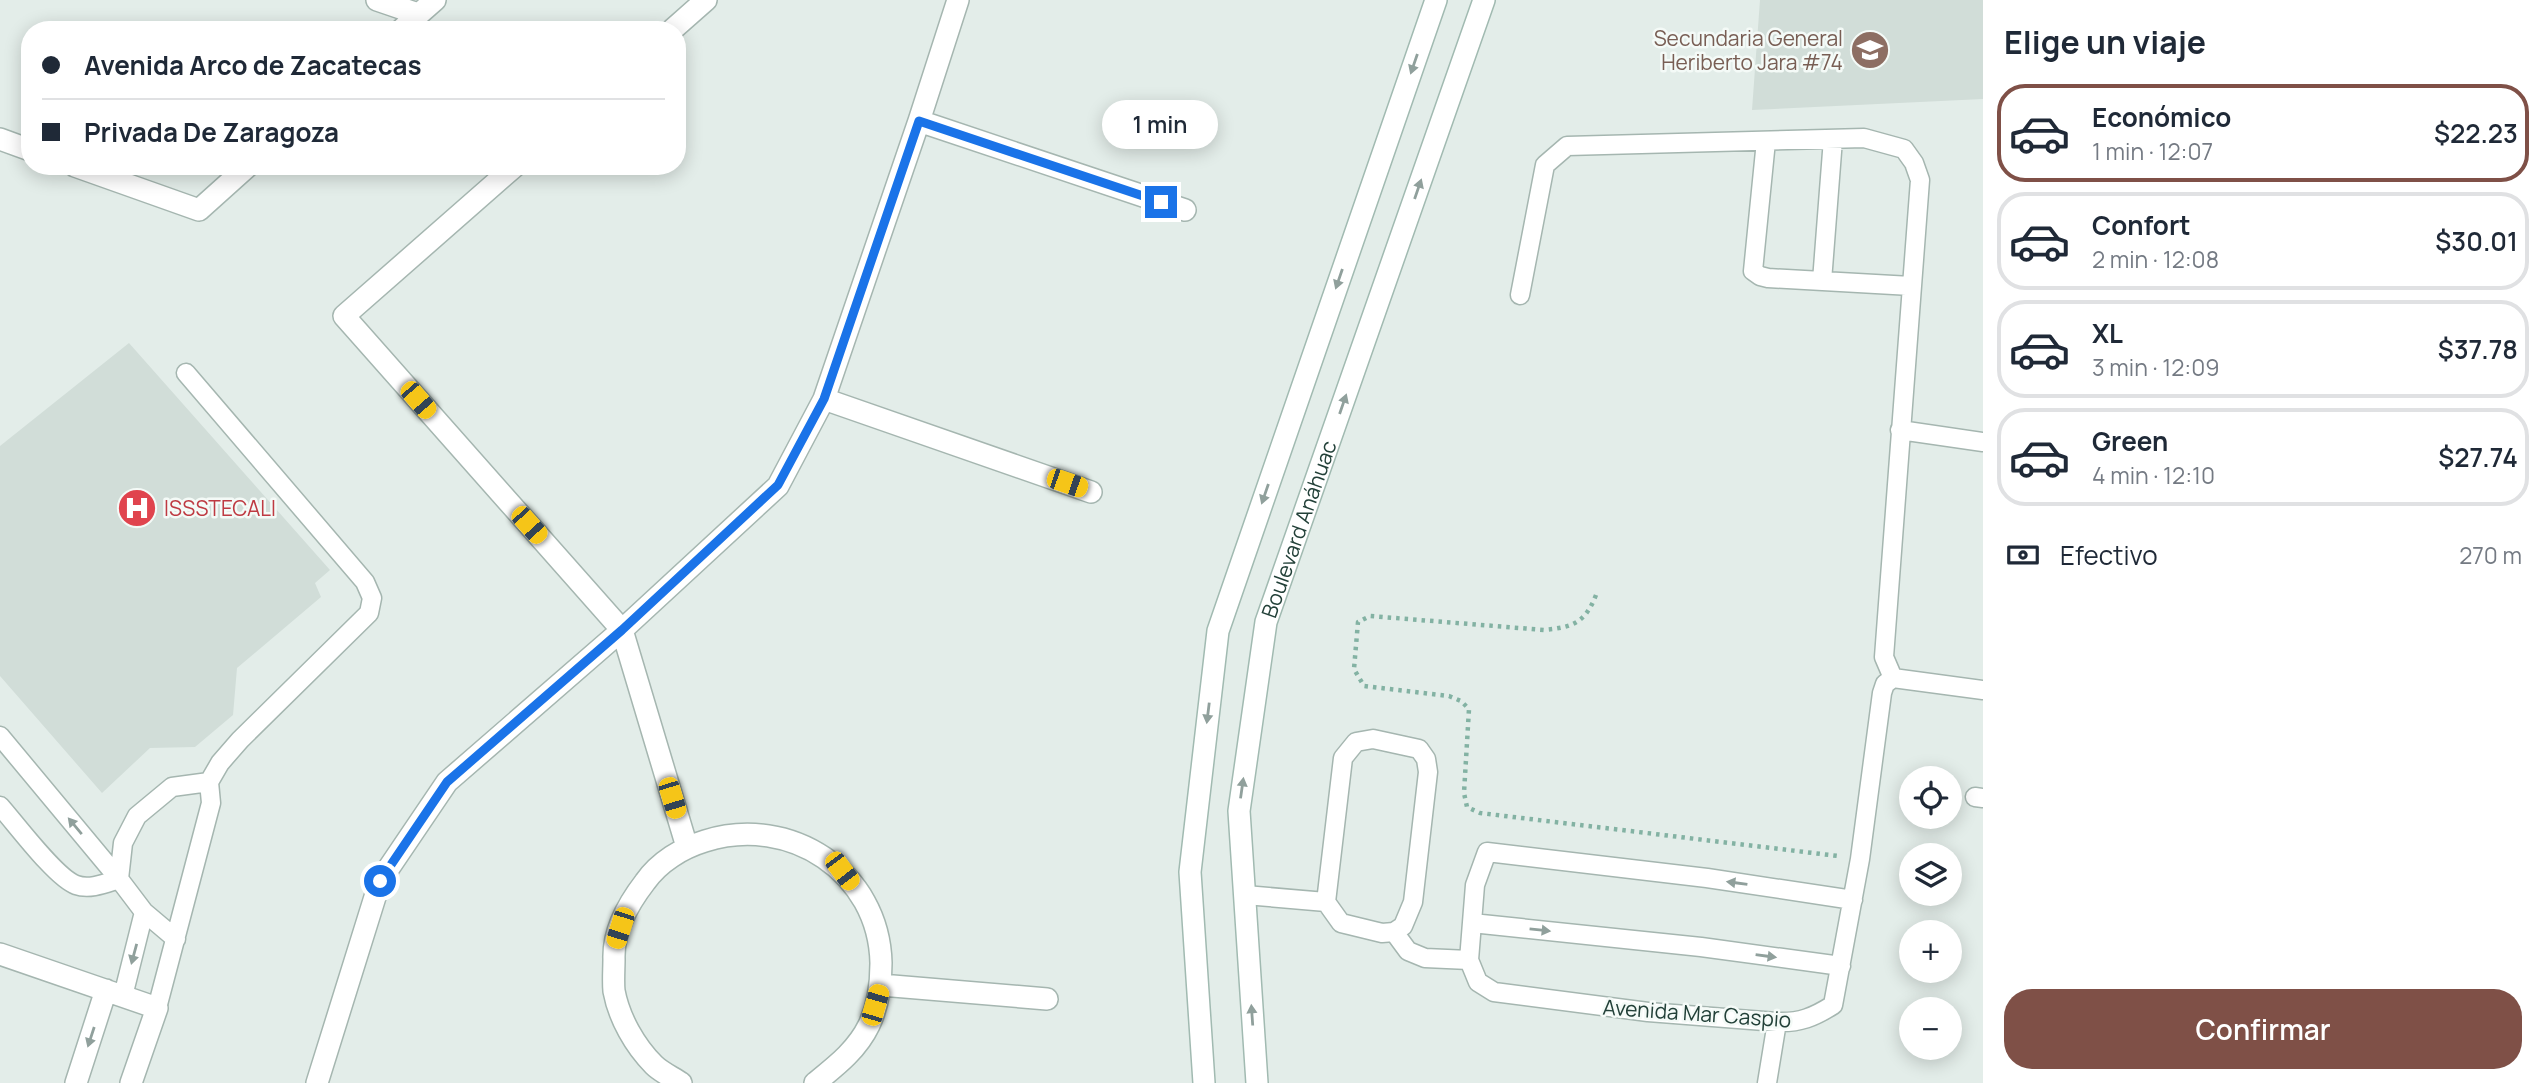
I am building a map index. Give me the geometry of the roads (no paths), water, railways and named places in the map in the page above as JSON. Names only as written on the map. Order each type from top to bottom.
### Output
[{"type":"street","points":[[376,0],[418,14]]},
{"type":"street","points":[[411,21],[435,0]]},
{"type":"street","points":[[682,21],[706,0]]},
{"type":"street","points":[[317,1083],[380,881],[447,782],[622,630],[778,485],[824,399],[958,0]]},
{"type":"street","name":"Boulevard Anáhuac","points":[[1204,1083],[1190,872],[1218,631],[1436,0]]},
{"type":"street","name":"Boulevard Anáhuac","points":[[1257,1083],[1239,811],[1266,622],[1483,0]]},
{"type":"street","points":[[919,121],[1185,210]]},
{"type":"street","points":[[0,139],[21,147]]},
{"type":"street","points":[[100,175],[199,210],[238,175]]},
{"type":"street","points":[[505,175],[344,316],[622,630],[687,846]]},
{"type":"street","points":[[824,399],[1091,492]]},
{"type":"street","points":[[681,1083],[655,1066],[629,1032],[614,992],[613,948],[626,907],[652,872],[687,846],[727,834],[769,834],[808,846],[842,871],[867,904],[880,944],[881,985],[869,1025],[846,1059],[815,1083]]},
{"type":"street","points":[[0,954],[157,1008],[131,1083]]},
{"type":"street","points":[[881,985],[1046,999]]},
{"type":"street","points":[[76,1083],[114,993]]},
{"type":"lane","points":[[1520,295],[1545,165],[1567,146],[1864,138],[1904,149],[1914,163],[1920,180],[1900,430],[1896,526],[1884,657],[1893,678],[1983,690]]},
{"type":"lane","points":[[1822,281],[1833,139]]},
{"type":"lane","points":[[1766,141],[1753,271],[1768,278],[1911,286]]},
{"type":"lane","points":[[157,1008],[211,803],[209,782],[240,740],[369,613],[372,598],[365,582],[186,373]]},
{"type":"lane","points":[[1900,430],[1983,442]]},
{"type":"lane","name":"Avenida Mar Caspio","points":[[1469,960],[1478,982],[1494,992],[1648,1012],[1797,1023],[1833,1006],[1860,859],[1882,693],[1885,684],[1893,678]]},
{"type":"lane","points":[[0,736],[144,912],[176,939]]},
{"type":"lane","points":[[1373,739],[1419,749],[1426,759],[1428,772],[1413,902],[1403,926],[1394,932],[1382,933],[1341,923],[1325,902],[1343,758],[1356,742],[1373,739]]},
{"type":"lane","points":[[119,879],[123,843],[137,816],[172,787],[209,782]]},
{"type":"lane","points":[[0,806],[61,876],[77,885],[97,886],[119,879]]},
{"type":"lane","points":[[1394,932],[1408,951],[1425,958],[1469,960],[1475,885],[1487,852],[1707,878],[1853,900]]},
{"type":"lane","points":[[1245,895],[1325,902]]},
{"type":"lane","points":[[114,993],[144,912]]},
{"type":"lane","points":[[1472,923],[1701,947],[1840,966]]},
{"type":"lane","points":[[1767,1083],[1777,1022]]},
{"type":"place","name":"Secundaria General Heriberto Jara #74","points":[[1870,50]]},
{"type":"place","name":"ISSSTECALI","points":[[137,508]]}]
